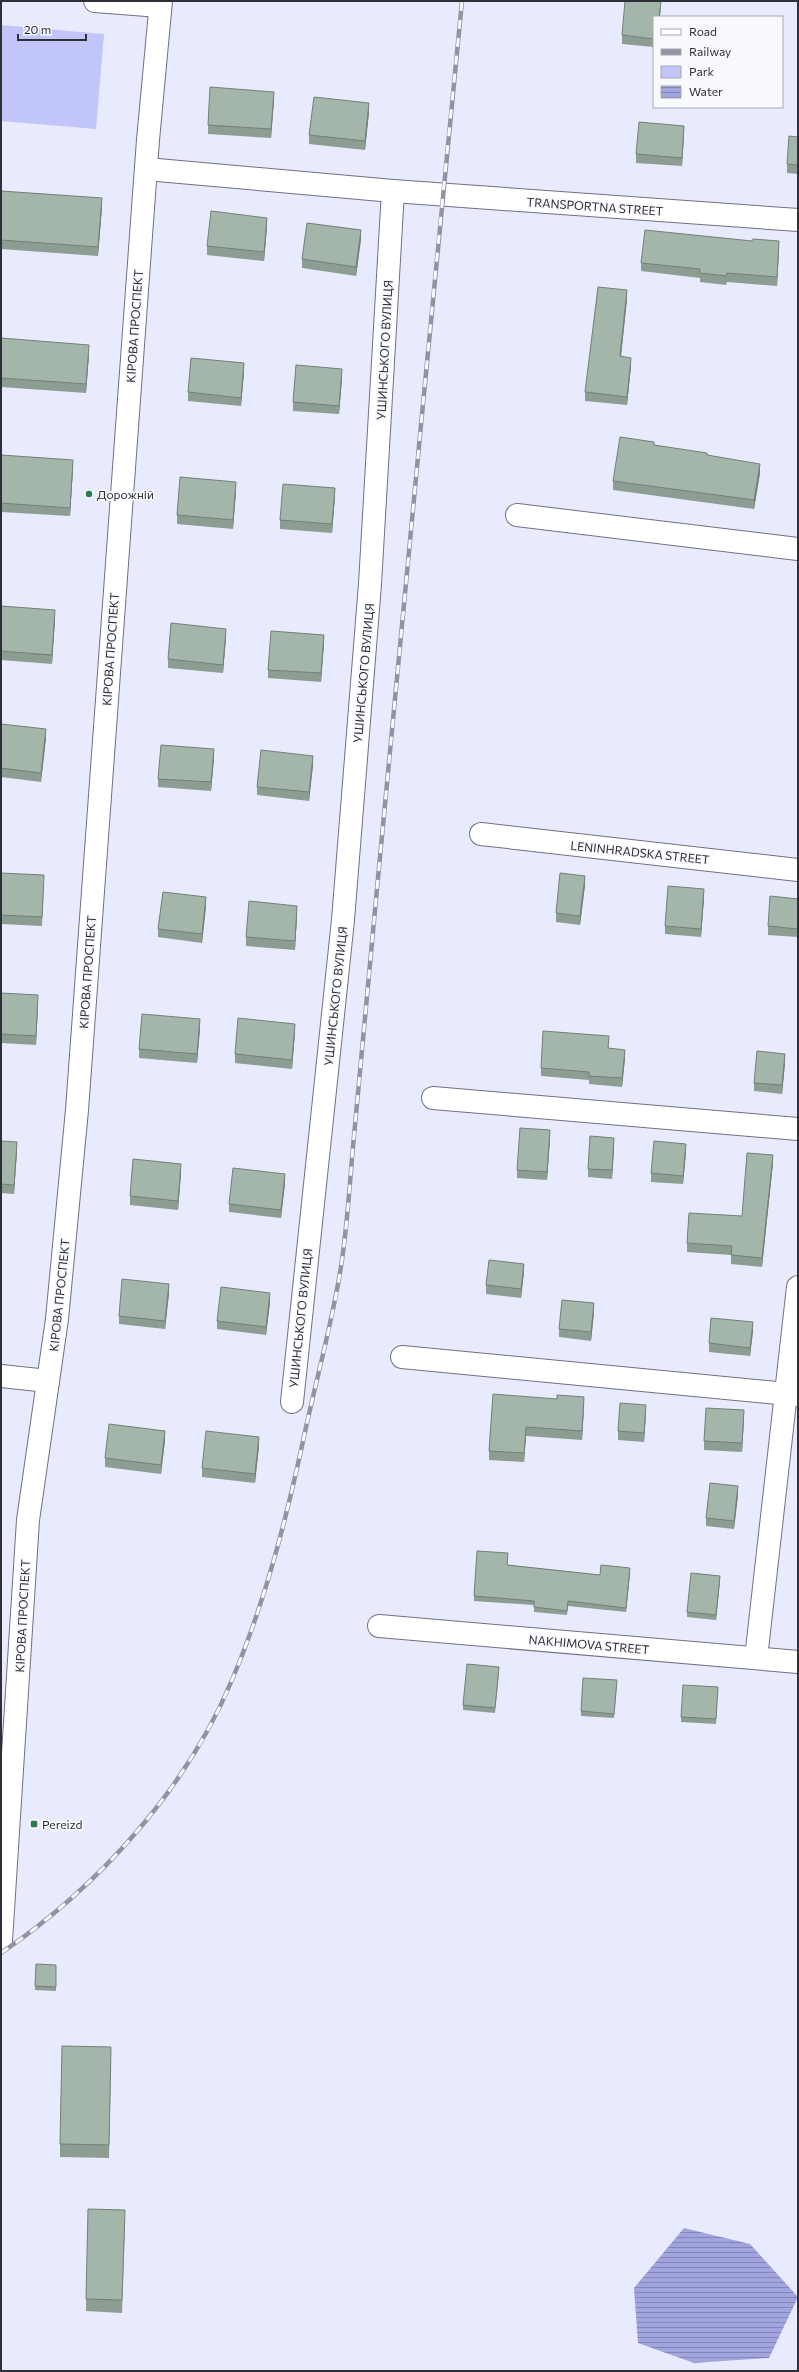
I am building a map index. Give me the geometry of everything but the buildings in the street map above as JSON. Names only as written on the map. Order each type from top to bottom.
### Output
[{"type":"street","points":[[95,1],[161,4]]},
{"type":"street","name":"КІРОВА ПРОСПЕКТ","points":[[1,1941],[6,1808],[28,1520],[57,1319],[77,1110],[146,168],[161,4]]},
{"type":"street","points":[[146,168],[393,191]]},
{"type":"street","name":"TRANSPORTNA STREET","points":[[393,191],[798,220]]},
{"type":"street","name":"УШИНСЬКОГО ВУЛИЦЯ","points":[[292,1402],[343,920],[370,584],[393,191]]},
{"type":"street","points":[[517,515],[798,549]]},
{"type":"street","name":"LENINHRADSKA STREET","points":[[481,834],[798,870]]},
{"type":"street","points":[[433,1098],[798,1129]]},
{"type":"street","points":[[756,1658],[792,1394],[798,1287]]},
{"type":"street","points":[[402,1357],[792,1394]]},
{"type":"street","points":[[1,1376],[48,1381]]},
{"type":"street","name":"NAKHIMOVA STREET","points":[[379,1626],[798,1662]]},
{"type":"green space","points":[[1,25],[104,34],[96,129],[1,121]]},
{"type":"water","points":[[684,2228],[750,2244],[798,2297],[769,2358],[694,2363],[638,2343],[634,2288]]},
{"type":"railway","points":[[1,1953],[37,1927],[72,1898],[105,1867],[136,1833],[190,1760],[213,1721],[244,1650],[265,1589],[291,1495],[330,1324],[339,1281],[344,1245],[462,1]]},
{"type":"place","name":"Дорожній","points":[[89,494]]},
{"type":"place","name":"Pereizd","points":[[34,1824]]}]
